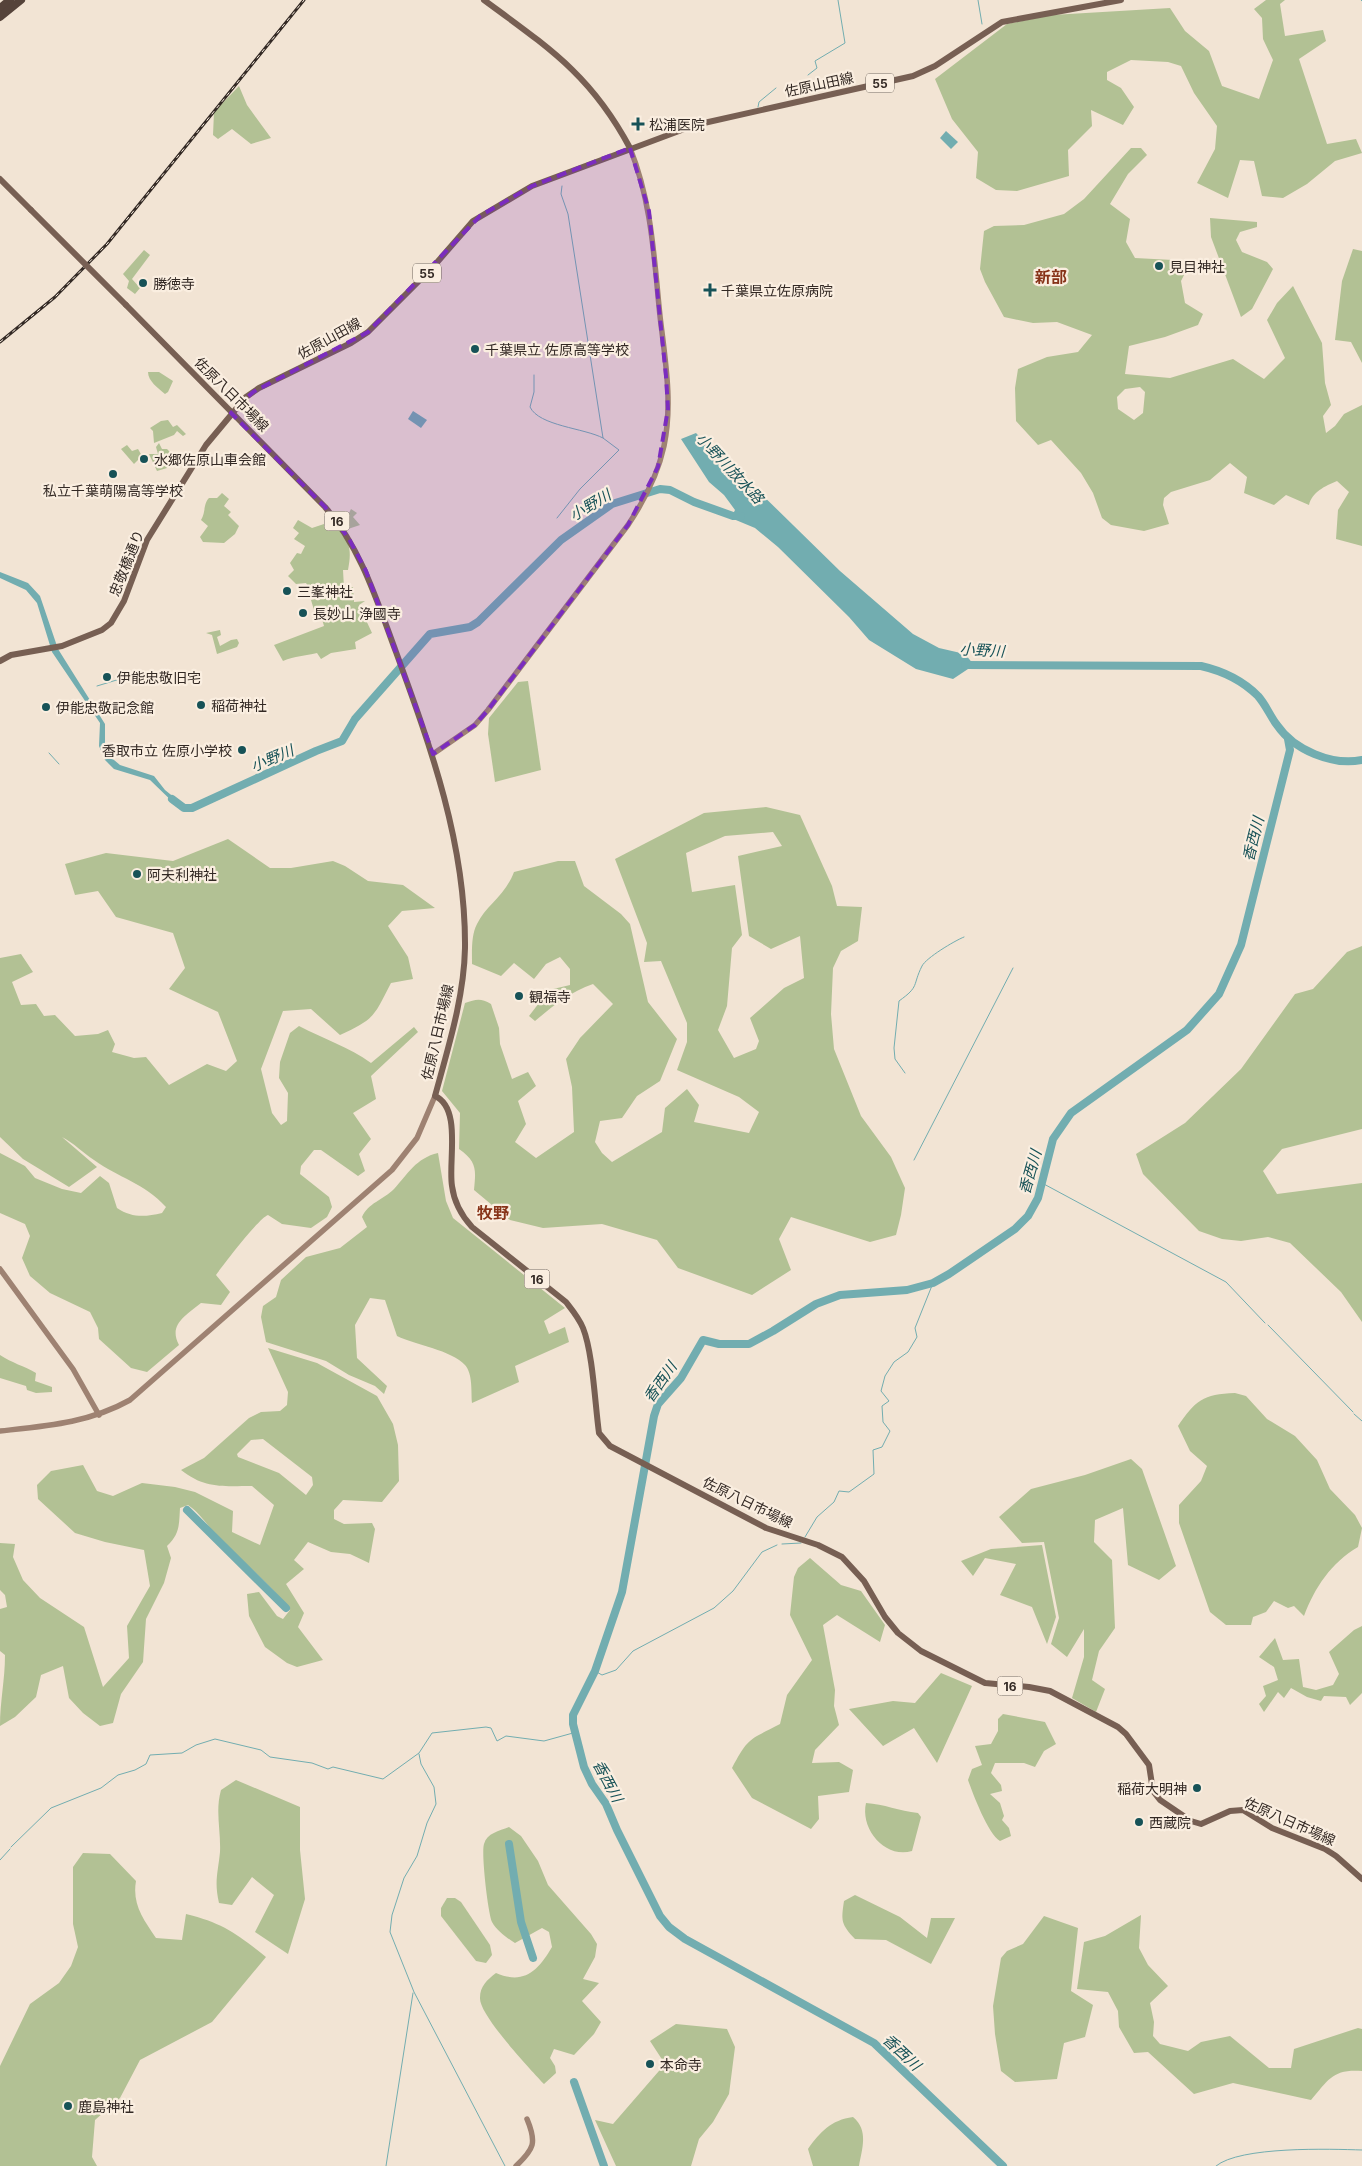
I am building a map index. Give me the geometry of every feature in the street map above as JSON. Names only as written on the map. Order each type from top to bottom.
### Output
[{"type":"highway","points":[[0,8],[10,0]]},
{"type":"highway","points":[[0,17],[21,0]]},
{"type":"main road","points":[[484,0],[556,53],[579,74],[615,121],[630,148]]},
{"type":"main road","name":"佐原山田線","points":[[231,413],[246,397],[259,388],[351,343],[368,332],[433,267],[467,226],[480,216],[532,186],[695,125],[920,73],[967,46],[993,27],[1014,19],[1121,0]]},
{"type":"main road","name":"佐原八日市場線","points":[[0,179],[325,507],[345,532],[366,571],[433,754],[453,832],[463,899],[465,948],[458,1003],[435,1096],[445,1103],[448,1109],[453,1149],[452,1185],[460,1212],[472,1227],[566,1302],[577,1316],[584,1331],[588,1349],[599,1433],[605,1443],[766,1528],[818,1545],[842,1557],[864,1581],[885,1617],[898,1633],[921,1651],[985,1683],[1030,1686],[1050,1691],[1118,1727],[1136,1747],[1148,1765],[1153,1791],[1160,1800],[1191,1821],[1201,1824],[1230,1811],[1243,1810],[1272,1828],[1336,1856],[1362,1879]]},
{"type":"main road","name":"忠敬橋通り","points":[[0,661],[11,655],[54,646],[102,630],[116,617],[143,549],[156,524],[206,445],[231,413]]},
{"type":"street","points":[[433,754],[455,740],[481,718],[622,534],[651,484],[664,446],[668,396],[649,211],[639,171],[630,148]]},
{"type":"street","points":[[0,1431],[56,1425],[99,1415],[130,1400],[383,1179],[417,1138],[435,1096]]},
{"type":"street","points":[[0,1269],[73,1369],[99,1415]]},
{"type":"street","points":[[516,2166],[532,2148],[534,2136],[527,2119]]},
{"type":"highlighted area","points":[[630,148],[649,211],[666,376],[668,409],[658,467],[628,525],[488,710],[475,725],[433,754],[366,571],[349,539],[325,507],[231,413],[253,392],[368,332],[480,216],[532,186]]},
{"type":"green space","points":[[1266,0],[1285,0],[1280,4],[1285,36],[1323,30],[1326,41],[1299,59],[1327,144],[1356,139],[1362,153],[1335,161],[1307,184],[1283,198],[1262,196],[1254,161],[1240,160],[1228,198],[1197,183],[1215,149],[1217,126],[1194,93],[1181,66],[1168,62],[1131,60],[1107,72],[1107,80],[1121,88],[1134,107],[1123,125],[1091,110],[1092,126],[1068,150],[1069,176],[1017,191],[996,190],[976,178],[978,152],[952,119],[935,79],[1007,24],[1052,15],[1170,8],[1185,31],[1209,51],[1222,86],[1259,99],[1273,60],[1263,39],[1262,18],[1254,9]]},
{"type":"green space","points":[[239,86],[247,105],[271,138],[251,144],[232,129],[218,139],[213,135],[214,112]]},
{"type":"green space","points":[[1131,148],[1141,148],[1147,155],[1128,174],[1110,204],[1130,219],[1126,242],[1135,258],[1173,260],[1184,275],[1181,281],[1185,303],[1203,314],[1198,325],[1165,337],[1129,346],[1125,374],[1170,378],[1233,359],[1264,379],[1285,358],[1267,320],[1277,303],[1293,286],[1322,343],[1325,383],[1331,405],[1323,416],[1326,433],[1335,426],[1344,414],[1362,405],[1362,546],[1336,539],[1338,510],[1349,492],[1337,481],[1316,493],[1309,505],[1286,495],[1274,505],[1244,493],[1247,477],[1230,463],[1210,480],[1171,492],[1164,498],[1163,505],[1169,524],[1144,531],[1111,525],[1102,518],[1093,493],[1081,473],[1051,440],[1038,445],[1016,421],[1015,388],[1018,369],[1047,357],[1078,352],[1092,335],[1057,322],[1033,323],[1004,317],[980,269],[984,231],[994,226],[1024,225],[1064,214],[1084,199]],"holes":[[[1140,387],[1145,392],[1143,413],[1134,420],[1118,409],[1117,397],[1125,389]]]},
{"type":"green space","points":[[1210,218],[1257,222],[1257,227],[1240,232],[1236,240],[1242,252],[1267,262],[1273,269],[1252,309],[1241,317],[1211,237]]},
{"type":"green space","points":[[1353,249],[1362,251],[1362,363],[1351,342],[1335,340],[1342,281]]},
{"type":"green space","points":[[144,250],[150,255],[132,279],[140,288],[135,294],[127,288],[129,281],[123,274]]},
{"type":"green space","points":[[148,372],[159,372],[173,381],[168,392],[165,394],[154,384]]},
{"type":"green space","points":[[168,420],[173,427],[177,425],[186,434],[183,436],[177,431],[174,435],[154,443],[153,431],[150,428],[161,421]]},
{"type":"green space","points":[[159,443],[162,449],[167,449],[170,452],[166,455],[167,460],[161,459],[159,461],[161,465],[165,464],[167,468],[157,471],[149,454],[158,454],[156,447]]},
{"type":"green space","points":[[127,445],[132,451],[138,449],[142,456],[134,464],[121,449]]},
{"type":"green space","points":[[222,493],[229,499],[224,506],[231,512],[228,515],[239,526],[235,534],[224,543],[203,542],[200,537],[208,526],[201,520],[206,503],[209,498],[217,498]]},
{"type":"green space","points":[[351,509],[357,513],[353,517],[360,525],[348,529],[339,518],[348,515]]},
{"type":"green space","points":[[298,520],[312,528],[333,521],[346,539],[350,555],[348,570],[343,570],[344,588],[353,587],[354,602],[365,601],[359,605],[363,618],[365,618],[372,633],[355,642],[356,649],[331,653],[321,659],[317,653],[283,661],[274,645],[324,626],[319,609],[314,610],[311,600],[318,598],[315,593],[312,593],[306,583],[296,584],[288,576],[294,570],[290,563],[297,553],[301,554],[305,546],[294,539],[299,533],[293,528]]},
{"type":"green space","points":[[220,630],[221,635],[217,637],[220,646],[237,639],[239,643],[237,647],[217,654],[212,635],[206,633]]},
{"type":"green space","points":[[528,681],[541,770],[495,782],[488,734],[489,718],[518,682]]},
{"type":"green space","points":[[766,807],[800,815],[832,886],[837,906],[862,907],[858,941],[841,951],[833,968],[831,1014],[834,1049],[861,1116],[891,1157],[905,1188],[896,1235],[870,1242],[791,1217],[779,1239],[791,1270],[752,1295],[678,1268],[657,1240],[602,1224],[543,1228],[510,1220],[474,1190],[474,1166],[469,1158],[459,1149],[460,1113],[442,1091],[465,1003],[481,1000],[491,1004],[499,1028],[500,1044],[512,1079],[528,1072],[536,1086],[518,1101],[526,1124],[515,1142],[536,1158],[574,1132],[572,1087],[566,1059],[580,1038],[613,1004],[593,984],[562,1000],[535,1021],[529,1016],[549,990],[570,985],[570,969],[560,957],[546,964],[534,979],[514,963],[501,976],[472,964],[472,954],[473,938],[477,924],[485,911],[506,888],[514,872],[558,861],[575,861],[584,886],[621,914],[630,924],[648,1002],[677,1039],[660,1081],[637,1096],[622,1118],[600,1121],[595,1142],[602,1153],[612,1162],[662,1132],[665,1108],[687,1089],[699,1105],[694,1122],[749,1133],[759,1112],[739,1097],[677,1070],[687,1042],[687,1023],[661,961],[644,962],[647,943],[615,859],[704,813]],"holes":[[[773,832],[782,846],[738,856],[749,936],[771,949],[800,936],[804,978],[784,988],[750,1018],[759,1041],[756,1049],[734,1058],[718,1030],[727,1006],[732,948],[742,935],[735,885],[692,892],[686,853],[725,836]]]},
{"type":"green space","points":[[228,839],[270,868],[291,868],[333,861],[345,866],[368,881],[403,885],[435,908],[402,911],[388,926],[408,957],[413,979],[391,983],[377,1010],[360,1025],[340,1035],[311,1009],[283,1011],[261,1069],[272,1113],[281,1125],[287,1121],[288,1093],[279,1078],[280,1062],[290,1033],[299,1026],[363,1057],[371,1063],[414,1027],[418,1032],[371,1076],[376,1099],[353,1113],[371,1139],[359,1154],[365,1171],[358,1176],[321,1150],[314,1150],[301,1166],[300,1174],[329,1197],[332,1207],[327,1217],[311,1228],[282,1224],[268,1215],[257,1224],[216,1275],[230,1292],[221,1305],[201,1303],[185,1316],[177,1326],[176,1338],[179,1345],[147,1372],[131,1368],[99,1339],[98,1328],[90,1312],[50,1293],[30,1276],[22,1258],[30,1236],[25,1224],[0,1213],[0,1153],[25,1166],[35,1178],[62,1189],[81,1193],[100,1176],[109,1183],[117,1208],[128,1214],[144,1216],[162,1213],[166,1207],[149,1192],[103,1166],[62,1137],[97,1167],[69,1187],[23,1159],[0,1137],[0,958],[21,954],[33,972],[12,982],[21,1005],[36,1004],[44,1016],[55,1015],[75,1036],[98,1034],[108,1030],[115,1044],[112,1052],[134,1058],[146,1057],[169,1085],[207,1064],[226,1071],[237,1061],[218,1012],[169,989],[185,968],[173,933],[116,917],[98,891],[75,895],[65,864],[106,853],[173,861]]},
{"type":"green space","points":[[1362,946],[1362,1129],[1282,1149],[1263,1171],[1277,1194],[1362,1183],[1362,1322],[1341,1292],[1290,1243],[1268,1237],[1241,1241],[1222,1239],[1199,1231],[1143,1174],[1136,1154],[1185,1123],[1241,1069],[1295,994],[1313,989],[1347,952]]},
{"type":"green space","points":[[438,1153],[446,1201],[453,1218],[565,1308],[544,1321],[549,1334],[565,1327],[569,1342],[515,1366],[519,1382],[472,1403],[470,1378],[465,1365],[451,1355],[397,1336],[385,1300],[370,1298],[355,1325],[357,1358],[387,1386],[384,1394],[375,1386],[349,1375],[326,1361],[266,1342],[261,1317],[263,1306],[276,1297],[281,1280],[306,1257],[340,1248],[367,1227],[362,1217],[368,1208],[390,1193],[418,1163],[430,1155]]},
{"type":"green space","points":[[268,1348],[317,1363],[377,1396],[393,1424],[398,1445],[399,1481],[382,1502],[343,1500],[334,1510],[334,1519],[344,1524],[372,1523],[375,1529],[369,1563],[350,1554],[331,1552],[308,1542],[294,1560],[304,1569],[286,1584],[304,1613],[298,1627],[323,1660],[297,1667],[287,1663],[265,1647],[249,1616],[247,1594],[259,1592],[277,1616],[283,1619],[290,1610],[273,1590],[188,1505],[180,1508],[177,1533],[167,1546],[171,1558],[164,1583],[146,1619],[143,1662],[121,1694],[113,1723],[100,1726],[83,1713],[69,1698],[63,1666],[41,1675],[36,1697],[15,1717],[0,1726],[5,1655],[0,1651],[0,1609],[7,1607],[5,1595],[0,1590],[0,1543],[15,1544],[13,1557],[23,1580],[40,1598],[84,1627],[103,1687],[129,1658],[127,1626],[150,1586],[144,1550],[105,1542],[75,1533],[38,1499],[37,1485],[51,1471],[83,1465],[97,1491],[113,1496],[142,1483],[175,1487],[195,1492],[233,1511],[232,1532],[260,1545],[274,1505],[252,1486],[223,1486],[206,1483],[198,1481],[181,1470],[204,1458],[249,1418],[261,1412],[280,1411],[287,1405],[288,1392]],"holes":[[[263,1439],[312,1477],[313,1485],[306,1495],[279,1473],[238,1457],[237,1454],[251,1440]]]},
{"type":"green space","points":[[0,1355],[36,1373],[35,1381],[52,1387],[52,1392],[36,1393],[27,1390],[26,1386],[0,1378]]},
{"type":"green space","points":[[1235,1393],[1246,1396],[1267,1419],[1295,1436],[1317,1460],[1330,1489],[1355,1515],[1362,1528],[1358,1547],[1348,1553],[1332,1568],[1313,1595],[1304,1616],[1294,1606],[1288,1608],[1274,1601],[1266,1612],[1253,1617],[1251,1625],[1226,1625],[1210,1612],[1179,1523],[1179,1505],[1201,1481],[1207,1466],[1190,1451],[1178,1426],[1190,1410],[1201,1400],[1215,1395]]},
{"type":"green space","points":[[1131,1459],[1142,1469],[1176,1566],[1159,1580],[1128,1565],[1123,1508],[1095,1520],[1094,1542],[1112,1560],[1115,1628],[1099,1651],[1092,1680],[1105,1689],[1096,1712],[1072,1698],[1084,1657],[1084,1629],[1067,1657],[1051,1644],[1059,1618],[1044,1542],[1022,1543],[999,1517],[1031,1489],[1085,1475]]},
{"type":"green space","points":[[1042,1545],[1056,1617],[1047,1644],[1032,1607],[1000,1595],[1016,1564],[985,1558],[973,1576],[961,1561],[991,1549]]},
{"type":"green space","points":[[810,1558],[841,1585],[861,1591],[885,1625],[880,1642],[837,1615],[823,1625],[835,1690],[834,1706],[839,1725],[815,1750],[812,1763],[839,1762],[853,1770],[849,1792],[818,1796],[819,1819],[811,1829],[752,1798],[732,1768],[742,1750],[751,1740],[780,1724],[787,1695],[812,1660],[790,1615],[794,1577],[798,1568]]},
{"type":"green space","points":[[1362,1626],[1362,1693],[1350,1705],[1346,1697],[1324,1696],[1321,1701],[1307,1697],[1291,1688],[1284,1698],[1278,1692],[1264,1712],[1259,1704],[1266,1696],[1263,1686],[1278,1680],[1274,1667],[1259,1657],[1275,1638],[1283,1660],[1299,1659],[1303,1687],[1316,1690],[1333,1685],[1339,1674],[1329,1652],[1354,1630]]},
{"type":"green space","points":[[941,1673],[972,1686],[937,1763],[914,1728],[883,1746],[849,1709],[893,1701],[915,1703]]},
{"type":"green space","points":[[1003,1714],[1045,1722],[1056,1744],[1044,1751],[1035,1767],[1024,1763],[995,1763],[991,1773],[1001,1785],[1002,1791],[990,1794],[1000,1803],[1004,1816],[1002,1820],[1009,1828],[1011,1836],[1000,1841],[995,1837],[986,1822],[968,1780],[972,1769],[982,1765],[975,1746],[991,1744],[998,1731],[998,1719]]},
{"type":"green space","points":[[236,1780],[300,1807],[300,1850],[305,1899],[288,1954],[255,1932],[274,1895],[252,1877],[232,1905],[219,1903],[217,1883],[220,1852],[219,1798],[221,1790]]},
{"type":"green space","points":[[866,1803],[918,1813],[921,1817],[912,1851],[893,1851],[877,1840],[867,1823]]},
{"type":"green space","points":[[509,1827],[521,1836],[538,1861],[548,1885],[591,1934],[597,1944],[595,1957],[583,1979],[599,1983],[582,2001],[601,2022],[594,2034],[574,2055],[554,2049],[550,2058],[555,2066],[556,2073],[544,2084],[496,2029],[482,2006],[480,1998],[481,1990],[496,1973],[515,1977],[529,1974],[536,1969],[552,1947],[549,1932],[542,1928],[515,1943],[499,1931],[492,1922],[485,1883],[484,1844],[488,1837],[497,1831]]},
{"type":"green space","points":[[83,1853],[110,1854],[136,1881],[137,1904],[143,1918],[156,1938],[182,1940],[186,1914],[220,1925],[266,1957],[212,2022],[140,2060],[120,2098],[95,2120],[92,2157],[97,2166],[0,2166],[0,2066],[30,2004],[59,1983],[71,1966],[78,1947],[73,1924],[73,1867]]},
{"type":"green space","points":[[855,1895],[900,1917],[927,1938],[931,1918],[955,1918],[931,1964],[886,1940],[855,1939],[843,1922],[842,1913],[844,1901]]},
{"type":"green space","points":[[447,1898],[455,1898],[461,1902],[490,1945],[492,1955],[486,1963],[476,1961],[441,1916],[441,1908]]},
{"type":"green space","points":[[1141,1915],[1139,1948],[1148,1965],[1168,1986],[1150,2003],[1154,2022],[1153,2036],[1160,2044],[1188,2051],[1201,2042],[1230,2036],[1269,2068],[1291,2068],[1294,2049],[1358,2028],[1362,2029],[1362,2071],[1344,2072],[1332,2077],[1311,2100],[1233,2083],[1194,2094],[1148,2052],[1134,2053],[1119,2027],[1118,2011],[1108,1992],[1077,1989],[1084,1942],[1105,1936]]},
{"type":"green space","points":[[1044,1916],[1078,1928],[1071,1991],[1093,2005],[1085,2037],[1064,2043],[1057,2079],[1015,2082],[1001,2071],[995,2034],[993,2006],[1001,1958],[1007,1951],[1023,1944]]},
{"type":"green space","points":[[676,2024],[727,2029],[735,2047],[729,2094],[713,2122],[699,2139],[691,2166],[616,2166],[595,2120],[613,2124],[665,2064],[650,2041]]},
{"type":"green space","points":[[853,2117],[858,2122],[863,2134],[859,2166],[813,2166],[808,2149],[817,2137],[832,2124]]},
{"type":"water","points":[[946,131],[958,142],[951,149],[940,138]]},
{"type":"water","points":[[413,411],[427,420],[421,428],[408,419]]},
{"type":"water","points":[[696,433],[730,469],[746,479],[840,571],[913,634],[939,648],[965,654],[974,665],[953,679],[916,669],[869,640],[849,617],[778,547],[755,528],[731,518],[735,510],[724,495],[709,482],[681,439]]},
{"type":"water","points":[[0,572],[28,583],[40,596],[58,649],[105,724],[105,749],[108,755],[120,765],[154,776],[165,790],[180,802],[179,808],[150,780],[114,769],[105,760],[99,746],[100,723],[52,652],[37,603],[26,590],[0,578]]},
{"type":"waterway","points":[[808,75],[817,68],[815,61],[845,43],[838,0]]},
{"type":"waterway","points":[[978,0],[982,24]]},
{"type":"waterway","points":[[758,107],[759,102],[776,88]]},
{"type":"waterway","points":[[557,518],[580,489],[619,450],[603,438],[568,214],[561,194],[562,186]]},
{"type":"waterway","points":[[534,375],[534,392],[530,407],[535,413],[552,423],[603,438]]},
{"type":"waterway","name":"小野川","points":[[172,799],[184,808],[192,808],[342,741],[355,719],[430,634],[470,627],[478,622],[561,540],[612,504],[660,489],[670,490],[694,502],[733,516],[741,516]]},
{"type":"waterway","name":"小野川","points":[[965,665],[1201,666],[1232,677],[1252,690],[1261,699],[1284,734],[1303,749],[1338,761],[1362,760]]},
{"type":"waterway","points":[[97,686],[120,679]]},
{"type":"waterway","name":"香西川","points":[[1003,2166],[874,2043],[685,1939],[669,1927],[660,1916],[606,1804],[592,1784],[584,1767],[573,1724],[573,1715],[595,1671],[622,1592],[654,1416],[658,1404],[681,1378],[703,1340],[719,1344],[749,1344],[816,1304],[840,1295],[907,1290],[933,1283],[1015,1229],[1028,1216],[1038,1198],[1053,1139],[1071,1113],[1187,1030],[1219,994],[1241,945],[1290,750],[1288,739]]},
{"type":"waterway","points":[[49,753],[59,764]]},
{"type":"waterway","points":[[905,1073],[895,1059],[894,1048],[899,1001],[913,989],[922,966],[929,959],[964,937]]},
{"type":"waterway","points":[[914,1160],[1013,968]]},
{"type":"waterway","points":[[1042,1183],[1226,1282],[1265,1323]]},
{"type":"waterway","points":[[805,1537],[817,1517],[834,1502],[839,1491],[849,1492],[874,1474],[873,1450],[882,1447],[890,1431],[883,1422],[882,1406],[889,1401],[881,1391],[885,1376],[894,1362],[908,1352],[917,1337],[915,1328],[933,1283]]},
{"type":"waterway","points":[[1268,1325],[1353,1412]]},
{"type":"waterway","points":[[1354,1414],[1362,1421]]},
{"type":"waterway","points":[[187,1510],[286,1608]]},
{"type":"waterway","points":[[782,1544],[801,1543]]},
{"type":"waterway","points":[[595,1671],[602,1675],[616,1670],[633,1651],[714,1608],[733,1591],[762,1552],[777,1545]]},
{"type":"waterway","points":[[11,1847],[51,1808],[101,1788],[118,1775],[135,1770],[146,1764],[150,1755],[182,1753],[196,1745],[215,1739],[261,1750],[270,1757],[312,1763],[328,1769],[333,1767],[383,1779],[419,1753],[432,1733],[486,1727],[491,1728],[497,1741],[506,1736],[544,1741],[573,1733]]},
{"type":"waterway","points":[[419,1754],[421,1764],[434,1787],[436,1804],[427,1823],[417,1856],[404,1878],[392,1915],[390,1932],[414,1992],[505,2166]]},
{"type":"waterway","points":[[509,1844],[521,1922],[533,1958]]},
{"type":"waterway","points":[[0,1860],[10,1849]]},
{"type":"waterway","points":[[386,2166],[413,1993]]},
{"type":"waterway","points":[[574,2082],[604,2166]]},
{"type":"waterway","points":[[1216,2166],[1244,2155],[1264,2152],[1308,2149],[1362,2150]]},
{"type":"railway","points":[[0,342],[55,297],[107,244],[304,0]]},
{"type":"place","name":"松浦医院","points":[[638,124]]},
{"type":"place","name":"見目神社","points":[[1159,266]]},
{"type":"place","name":"勝徳寺","points":[[143,283]]},
{"type":"place","name":"千葉県立佐原病院","points":[[710,290]]},
{"type":"place","name":"千葉県立 佐原高等学校","points":[[475,349]]},
{"type":"place","name":"水郷佐原山車会館","points":[[144,459]]},
{"type":"place","name":"私立千葉萌陽高等学校","points":[[113,474]]},
{"type":"place","name":"三峯神社","points":[[287,591]]},
{"type":"place","name":"長妙山 浄國寺","points":[[303,613]]},
{"type":"place","name":"伊能忠敬旧宅","points":[[107,677]]},
{"type":"place","name":"稲荷神社","points":[[201,705]]},
{"type":"place","name":"伊能忠敬記念館","points":[[46,707]]},
{"type":"place","name":"香取市立 佐原小学校","points":[[242,750]]},
{"type":"place","name":"阿夫利神社","points":[[137,874]]},
{"type":"place","name":"観福寺","points":[[519,996]]},
{"type":"place","name":"稲荷大明神","points":[[1197,1788]]},
{"type":"place","name":"西蔵院","points":[[1139,1822]]},
{"type":"place","name":"本命寺","points":[[650,2064]]},
{"type":"place","name":"鹿島神社","points":[[68,2106]]},
{"type":"district","name":"新部","points":[[1051,277]]},
{"type":"district","name":"牧野","points":[[493,1213]]},
{"type":"water label","name":"小野川放水路","points":[[730,468]]}]
